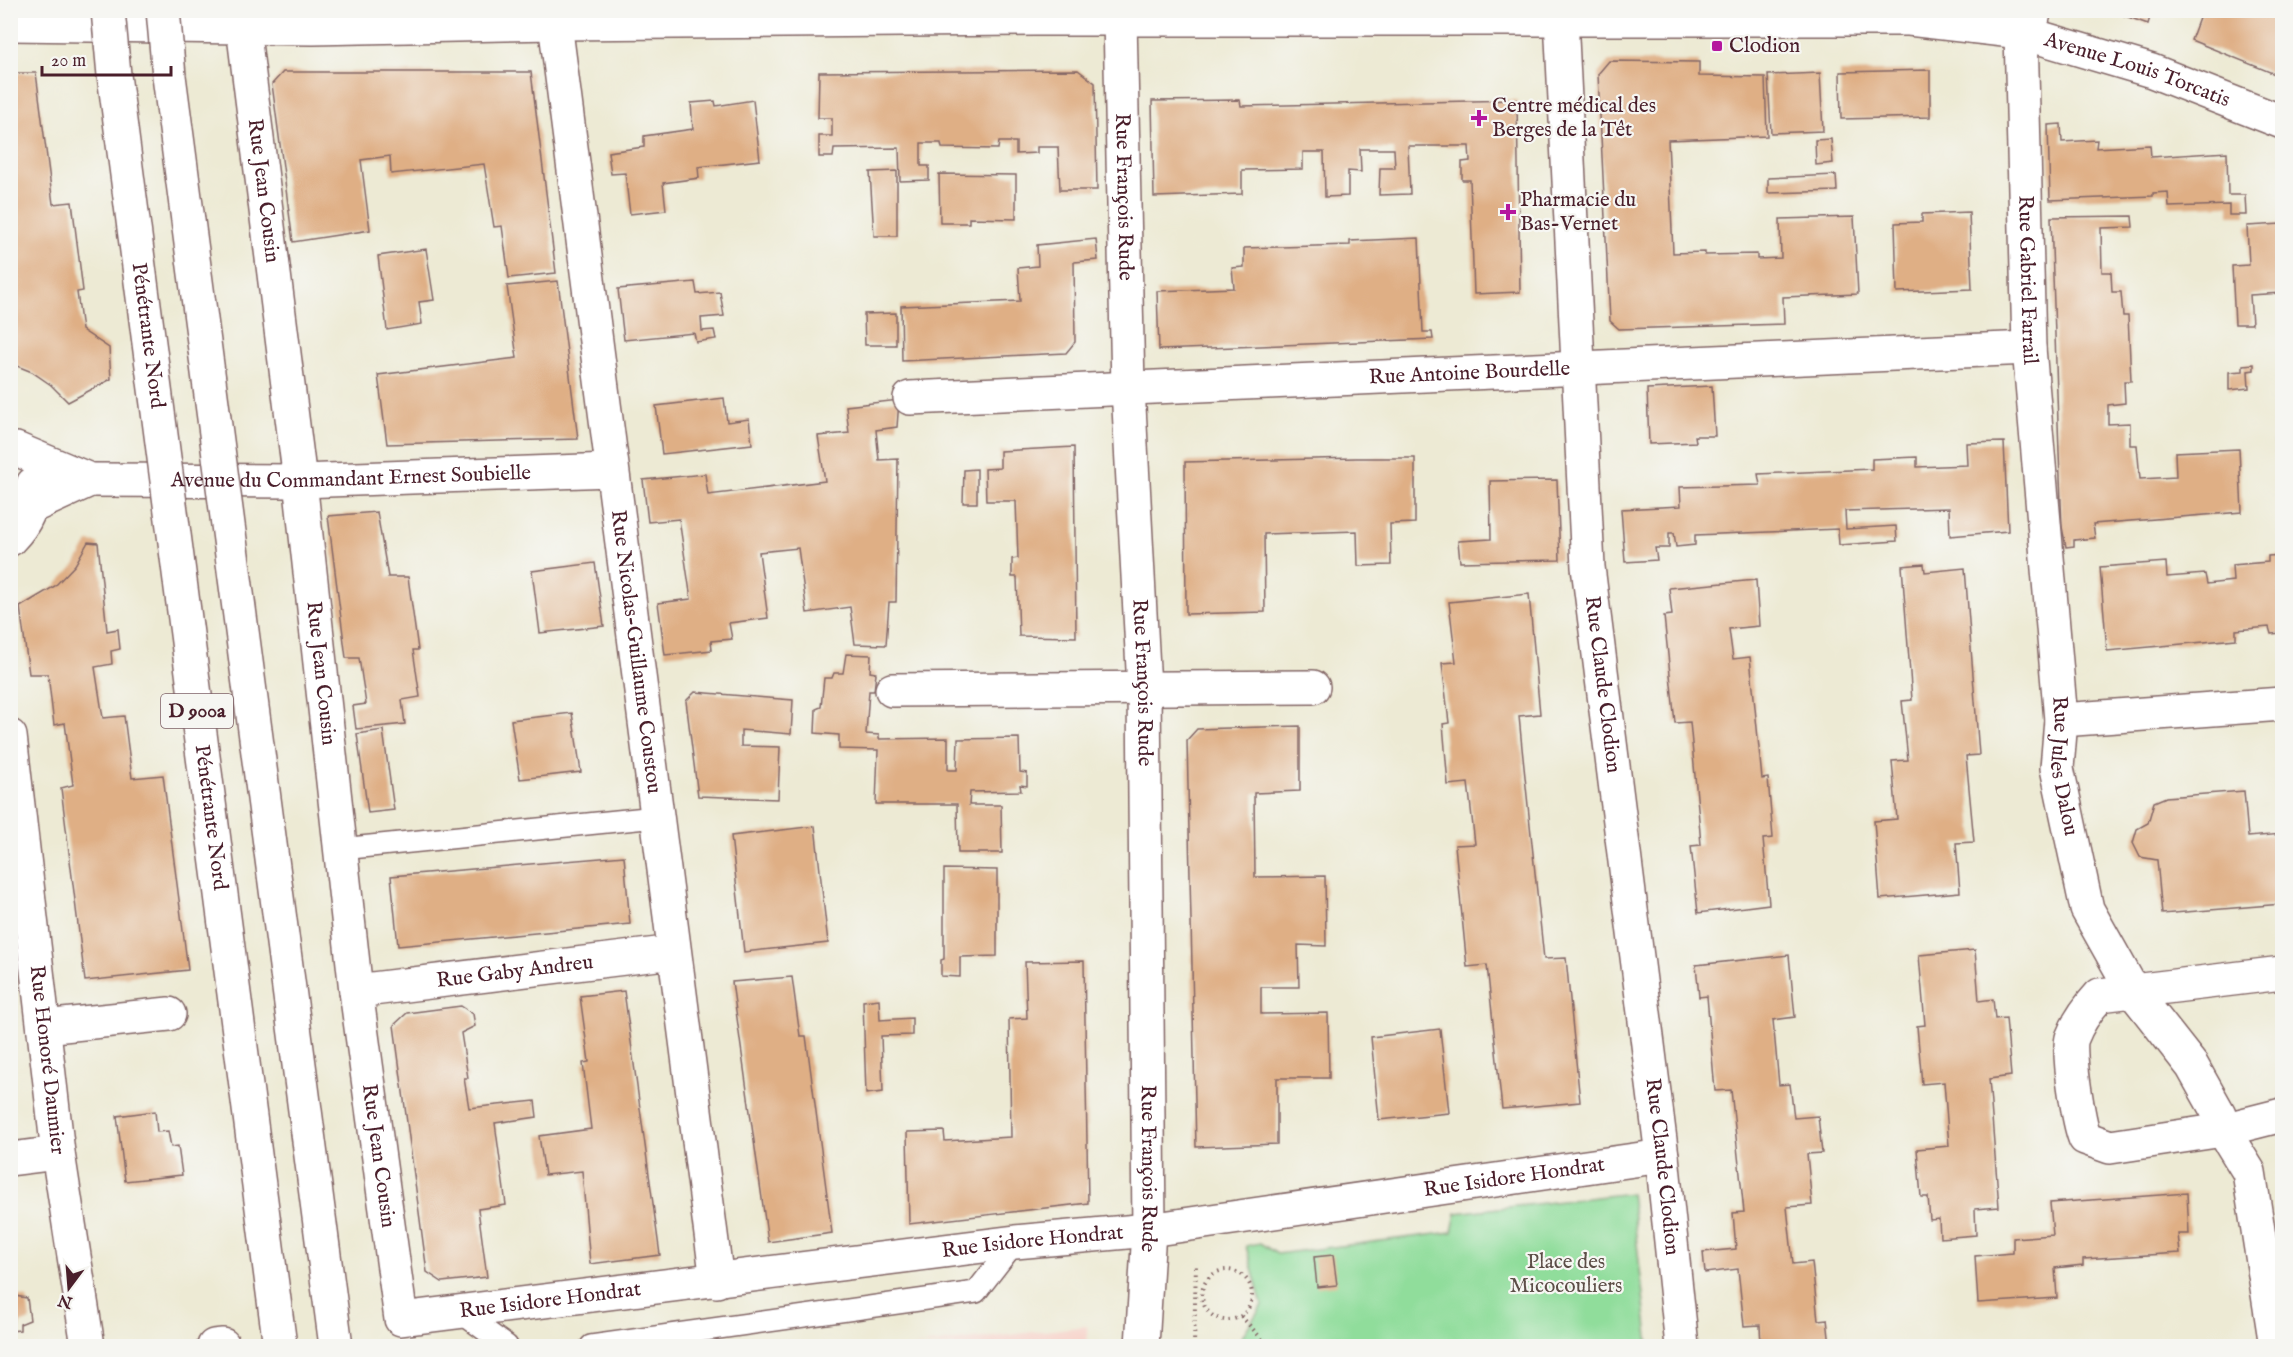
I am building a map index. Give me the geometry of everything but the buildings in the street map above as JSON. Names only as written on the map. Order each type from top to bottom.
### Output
[{"type":"main road","name":"Pénétrante Nord","points":[[108,10],[114,75],[280,1347]]},
{"type":"main road","name":"D 900a","points":[[162,10],[336,1347]]},
{"type":"main road","name":"Rue Claude Clodion","points":[[1562,18],[1588,567],[1662,1156],[1683,1347]]},
{"type":"main road","name":"Avenue Louis Torcatis","points":[[10,24],[243,27],[1120,19],[1909,20],[2032,26],[2283,122]]},
{"type":"main road","name":"Rue François Rude","points":[[1120,19],[1128,388],[1144,688],[1149,1230],[1142,1347]]},
{"type":"main road","name":"Rue Nicolas-Guillaume Coustou","points":[[555,23],[717,1281]]},
{"type":"main road","name":"Rue Gabriel Farrail","points":[[2032,26],[2029,348],[2044,527]]},
{"type":"main road","name":"Rue Jean Cousin","points":[[243,27],[300,482],[356,991],[401,1319]]},
{"type":"main road","name":"Rue Antoine Bourdelle","points":[[910,398],[2029,348]]},
{"type":"main road","name":"Avenue du Commandant Ernest Soubielle","points":[[13,446],[90,480],[300,482],[611,470]]},
{"type":"main road","points":[[10,539],[23,526],[31,507],[33,486],[28,466],[13,446]]},
{"type":"main road","name":"Avenue du Commandant Ernest Soubielle","points":[[31,507],[90,480]]},
{"type":"main road","name":"Rue Jules Dalou","points":[[2044,527],[2061,720],[2057,768],[2087,909],[2133,991],[2192,1066],[2219,1114],[2223,1130],[2249,1172],[2276,1347]]},
{"type":"main road","points":[[892,690],[1313,687]]},
{"type":"main road","points":[[2061,720],[2283,704]]},
{"type":"main road","name":"Rue Honoré Daumier","points":[[10,736],[58,1153],[88,1347]]},
{"type":"main road","name":"Rue Gaby Andreu","points":[[356,991],[674,952]]},
{"type":"main road","points":[[2283,972],[2100,995],[2088,1008],[2071,1039],[2078,1122],[2085,1138],[2110,1147],[2223,1130],[2283,1115]]},
{"type":"main road","points":[[44,1027],[169,1014]]},
{"type":"main road","points":[[10,1159],[58,1153]]},
{"type":"main road","name":"Rue Isidore Hondrat","points":[[401,1319],[1015,1242],[1149,1230],[1662,1156]]},
{"type":"lane","points":[[341,849],[656,817]]},
{"type":"lane","points":[[591,1347],[976,1292],[1015,1242]]},
{"type":"lane","points":[[460,1312],[507,1347]]},
{"type":"path","points":[[1194,1347],[1197,1223]]},
{"type":"path","points":[[1226,1270],[1239,1272],[1248,1281],[1252,1293],[1250,1306],[1242,1316],[1229,1320],[1216,1318],[1207,1309],[1202,1297],[1204,1284],[1214,1274],[1226,1270]]},
{"type":"path","points":[[1242,1316],[1268,1347]]},
{"type":"shaded area","points":[[1087,1326],[1088,1346],[913,1346]]},
{"type":"green space","name":"Place des Micocouliers","points":[[1631,1193],[1649,1346],[1236,1346],[1262,1305],[1246,1246],[1260,1243],[1277,1254],[1452,1232],[1456,1213]]},
{"type":"water","points":[[2275,441],[2282,441],[2282,467],[2278,467]]},
{"type":"place","name":"Clodion","points":[[1717,46]]},
{"type":"place","name":"Centre médical des Berges de la Têt","points":[[1479,118]]},
{"type":"place","name":"Pharmacie du Bas-Vernet","points":[[1508,212]]}]
